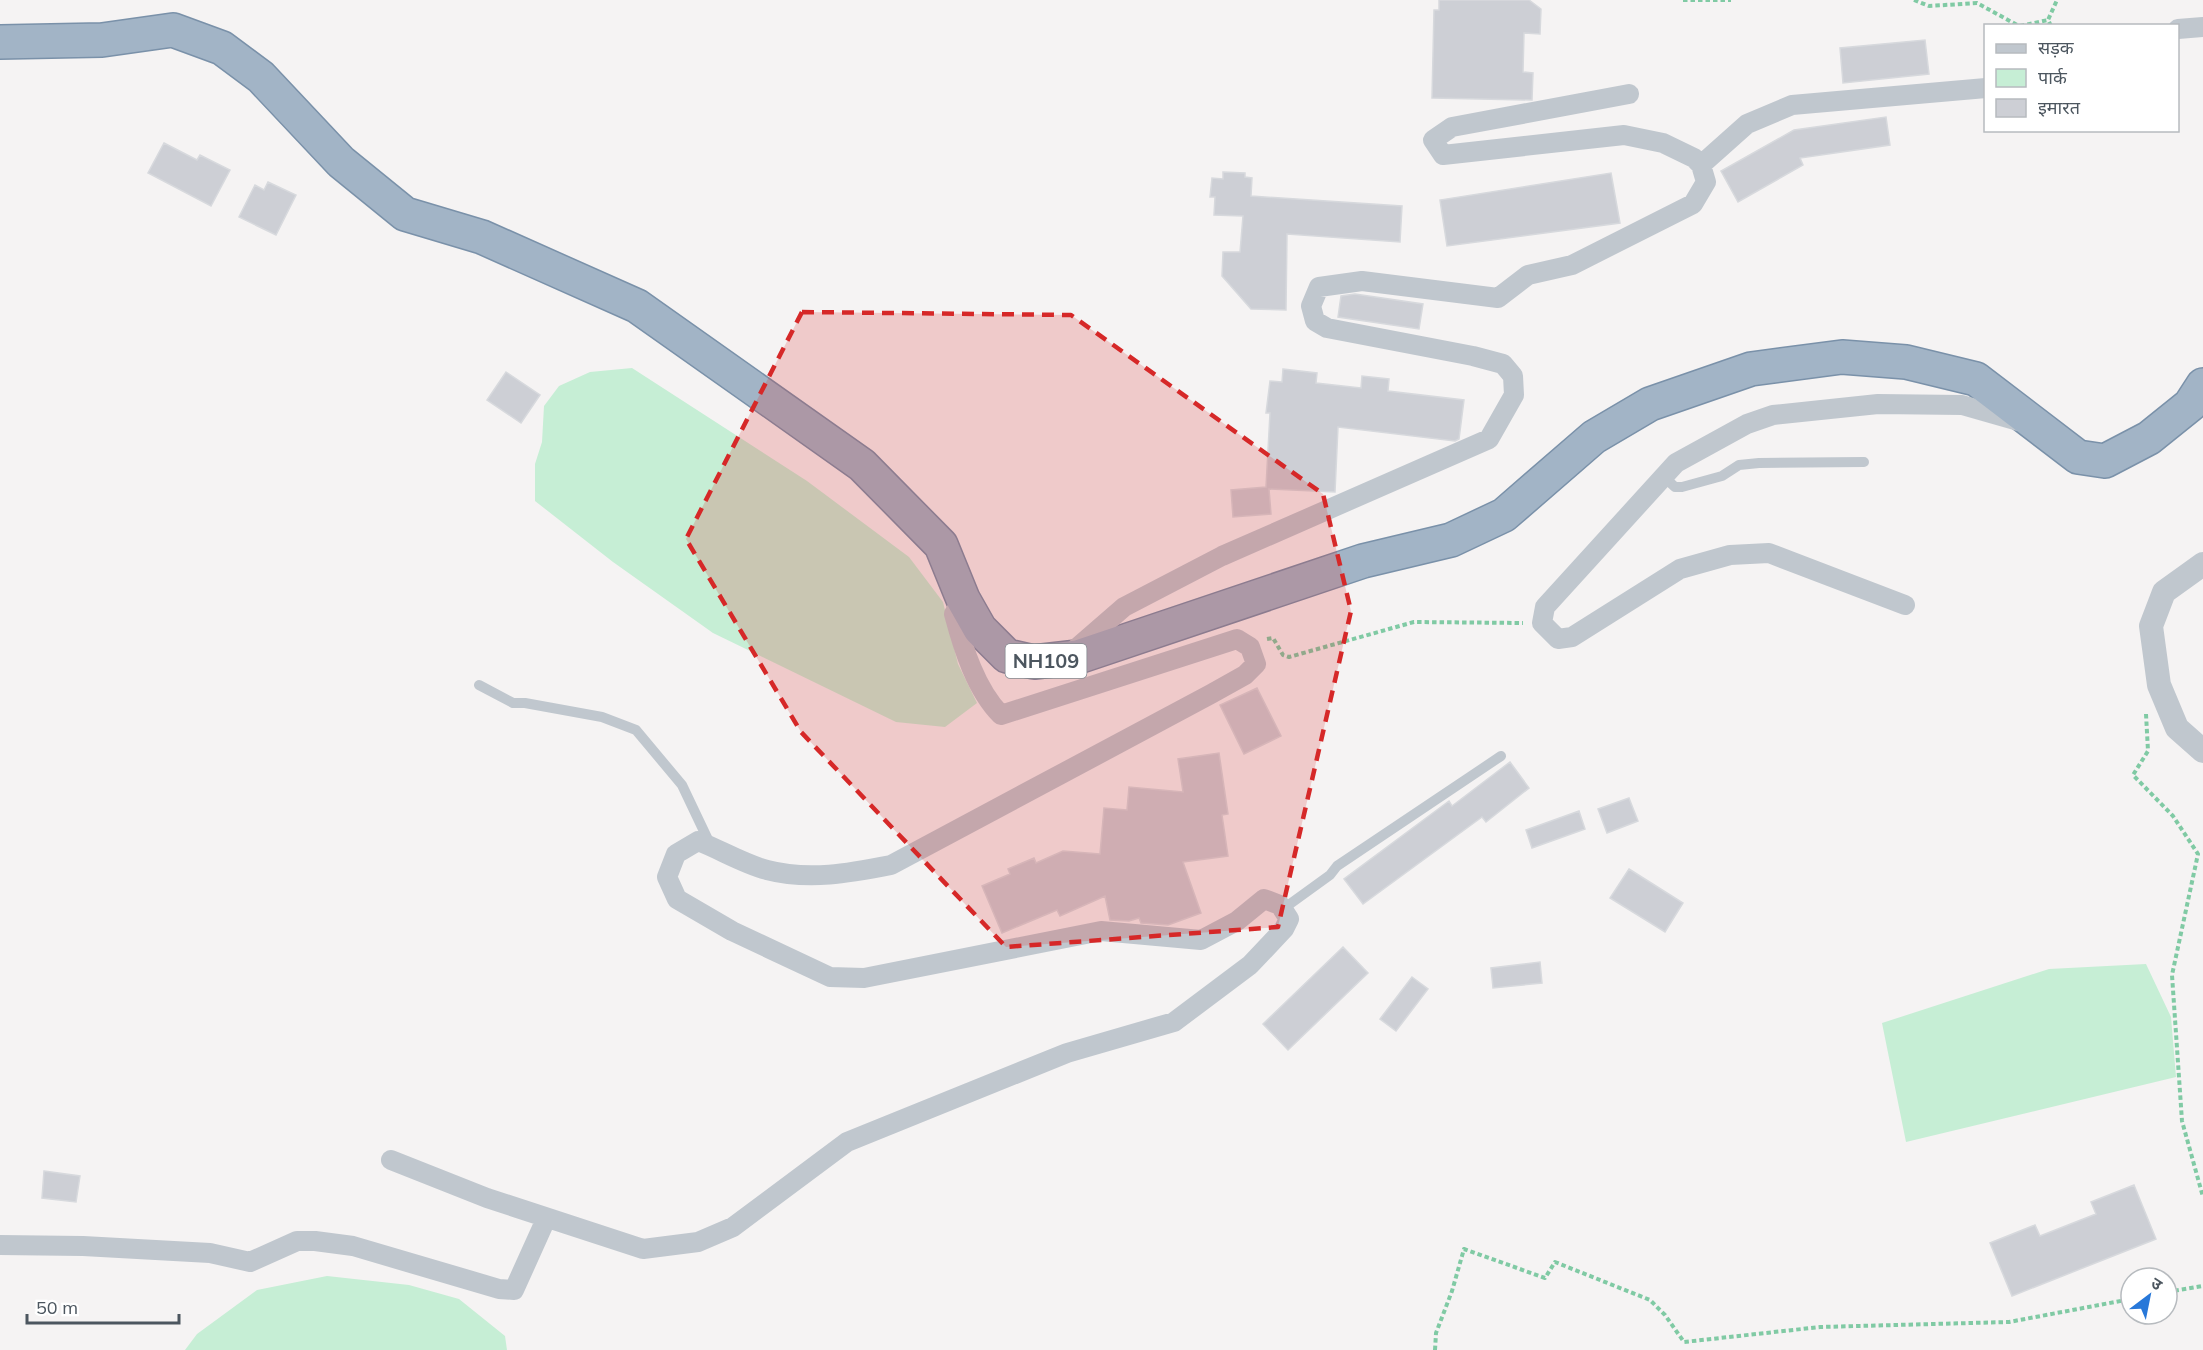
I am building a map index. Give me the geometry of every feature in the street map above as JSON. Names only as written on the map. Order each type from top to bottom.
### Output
[{"type":"highway","name":"NH109","points":[[0,42],[102,40],[172,30],[222,48],[261,77],[341,162],[405,214],[482,237],[637,306],[862,465],[941,545],[963,599],[980,629],[1007,656],[1034,662],[1078,657],[1363,561],[1451,540],[1504,514],[1594,437],[1650,404],[1751,369],[1842,357],[1906,362],[1976,379],[2078,457],[2105,462],[2148,438],[2190,405],[2203,385]]},
{"type":"street","points":[[2179,29],[2203,27]]},
{"type":"street","points":[[1701,165],[1747,124],[1792,105],[1984,88]]},
{"type":"street","points":[[1065,659],[1124,607],[1221,556],[1489,439],[1514,395],[1514,376],[1503,364],[1473,356],[1327,328],[1315,321],[1311,306],[1319,286],[1362,281],[1498,298],[1528,275],[1572,265],[1693,204],[1706,182],[1701,165],[1694,158],[1663,143],[1624,135],[1443,155],[1433,140],[1452,127],[1629,94]]},
{"type":"street","points":[[1905,605],[1769,553],[1730,555],[1680,569],[1572,637],[1558,639],[1542,623],[1545,607],[1676,463],[1747,424],[1773,415],[1878,404],[1962,405],[2038,427]]},
{"type":"street","points":[[2203,564],[2164,592],[2151,626],[2159,685],[2177,728],[2203,751]]},
{"type":"street","points":[[391,1160],[546,1219],[643,1249],[698,1242],[733,1227],[847,1142],[1067,1053],[1174,1023],[1250,965],[1284,929],[1289,919],[1280,905],[1264,899],[1237,921],[1201,940],[1101,931],[864,978],[830,977],[732,931],[677,899],[667,877],[676,854],[698,841],[766,870],[811,876],[846,874],[891,865],[1245,675],[1256,664],[1250,648],[1237,639],[1001,715],[989,703],[960,638],[954,614],[963,599]]},
{"type":"street","points":[[0,1245],[83,1246],[210,1253],[250,1262],[297,1241],[315,1241],[353,1246],[499,1289],[514,1290],[546,1219]]},
{"type":"lane","points":[[1664,477],[1676,487],[1682,488],[1722,476],[1739,465],[1863,462]]},
{"type":"lane","points":[[479,685],[513,703],[525,703],[602,717],[636,730],[682,785],[711,846]]},
{"type":"lane","points":[[1283,909],[1330,875],[1337,866],[1501,756]]},
{"type":"path","points":[[1683,0],[1731,0]]},
{"type":"path","points":[[1914,0],[1929,6],[1977,3],[2015,24]]},
{"type":"path","points":[[2048,20],[2057,0]]},
{"type":"path","points":[[2029,24],[2048,20]]},
{"type":"path","points":[[2048,20],[2050,24]]},
{"type":"path","points":[[1250,648],[1273,638],[1283,655],[1288,657],[1414,622],[1542,623]]},
{"type":"path","points":[[2159,685],[2145,689],[2148,751],[2133,775],[2173,816],[2198,854],[2172,975],[2182,1120],[2203,1197]]},
{"type":"path","points":[[1435,1350],[1436,1333],[1452,1291],[1464,1249],[1545,1278],[1556,1262],[1585,1276],[1625,1289],[1658,1307],[1684,1342],[1820,1327],[2009,1322],[2119,1301]]},
{"type":"path","points":[[2179,1290],[2203,1286]]},
{"type":"highlighted area","points":[[802,312],[1071,315],[1323,494],[1351,611],[1278,927],[1006,947],[801,732],[686,539]]},
{"type":"green space","points":[[632,368],[807,481],[909,557],[943,602],[958,664],[977,703],[945,727],[896,722],[713,633],[613,562],[535,501],[535,464],[542,442],[544,406],[559,386],[590,372]]},
{"type":"green space","points":[[2146,964],[2171,1017],[2176,1077],[1906,1142],[1882,1023],[2049,969]]},
{"type":"green space","points":[[327,1276],[409,1285],[459,1299],[505,1336],[507,1350],[185,1350],[197,1334],[257,1290]]},
{"type":"building","points":[[1439,0],[1529,0],[1541,9],[1540,34],[1524,33],[1523,72],[1533,73],[1532,100],[1432,98],[1434,10],[1439,10]]},
{"type":"building","points":[[1925,40],[1929,74],[1843,83],[1840,48]]},
{"type":"building","points":[[1886,117],[1890,145],[1800,158],[1803,165],[1738,202],[1721,171],[1794,130]]},
{"type":"building","points":[[164,143],[197,160],[200,155],[230,170],[211,206],[148,173]]},
{"type":"building","points":[[1223,172],[1245,173],[1245,177],[1252,178],[1251,196],[1402,206],[1400,242],[1287,234],[1286,310],[1251,309],[1222,276],[1223,252],[1240,252],[1243,216],[1214,215],[1215,197],[1210,197],[1212,178],[1223,179]]},
{"type":"building","points":[[1611,173],[1620,223],[1447,246],[1440,200]]},
{"type":"building","points":[[268,182],[296,195],[276,235],[239,217],[255,185],[264,190]]},
{"type":"building","points":[[1355,294],[1423,304],[1419,329],[1338,317],[1341,296]]},
{"type":"building","points":[[1283,369],[1317,373],[1316,383],[1361,388],[1362,376],[1389,379],[1388,391],[1464,400],[1459,439],[1455,441],[1338,427],[1335,492],[1269,489],[1271,514],[1233,517],[1231,490],[1266,487],[1270,413],[1266,413],[1270,381],[1282,382]]},
{"type":"building","points":[[506,372],[540,395],[521,423],[487,400]]},
{"type":"building","points":[[1257,688],[1281,736],[1244,754],[1220,705]]},
{"type":"building","points":[[1219,753],[1228,814],[1222,815],[1228,856],[1183,862],[1201,913],[1168,925],[1141,923],[1139,918],[1129,921],[1110,920],[1105,896],[1060,916],[1057,910],[1002,933],[982,886],[1010,874],[1008,869],[1034,858],[1036,863],[1063,851],[1100,854],[1104,808],[1127,810],[1129,787],[1183,792],[1178,759]]},
{"type":"building","points":[[1510,762],[1529,788],[1486,822],[1482,817],[1363,904],[1344,879],[1449,801],[1452,806]]},
{"type":"building","points":[[1629,798],[1638,821],[1607,833],[1598,809]]},
{"type":"building","points":[[1579,811],[1585,829],[1532,848],[1526,830]]},
{"type":"building","points":[[1629,869],[1683,903],[1665,932],[1610,898]]},
{"type":"building","points":[[1343,947],[1368,973],[1288,1050],[1263,1024]]},
{"type":"building","points":[[1540,962],[1542,983],[1493,988],[1491,968]]},
{"type":"building","points":[[1412,977],[1428,989],[1396,1031],[1380,1019]]},
{"type":"building","points":[[44,1171],[80,1176],[76,1202],[42,1198]]},
{"type":"building","points":[[2134,1185],[2156,1239],[2012,1296],[1990,1243],[2035,1225],[2040,1236],[2096,1214],[2091,1202]]}]
